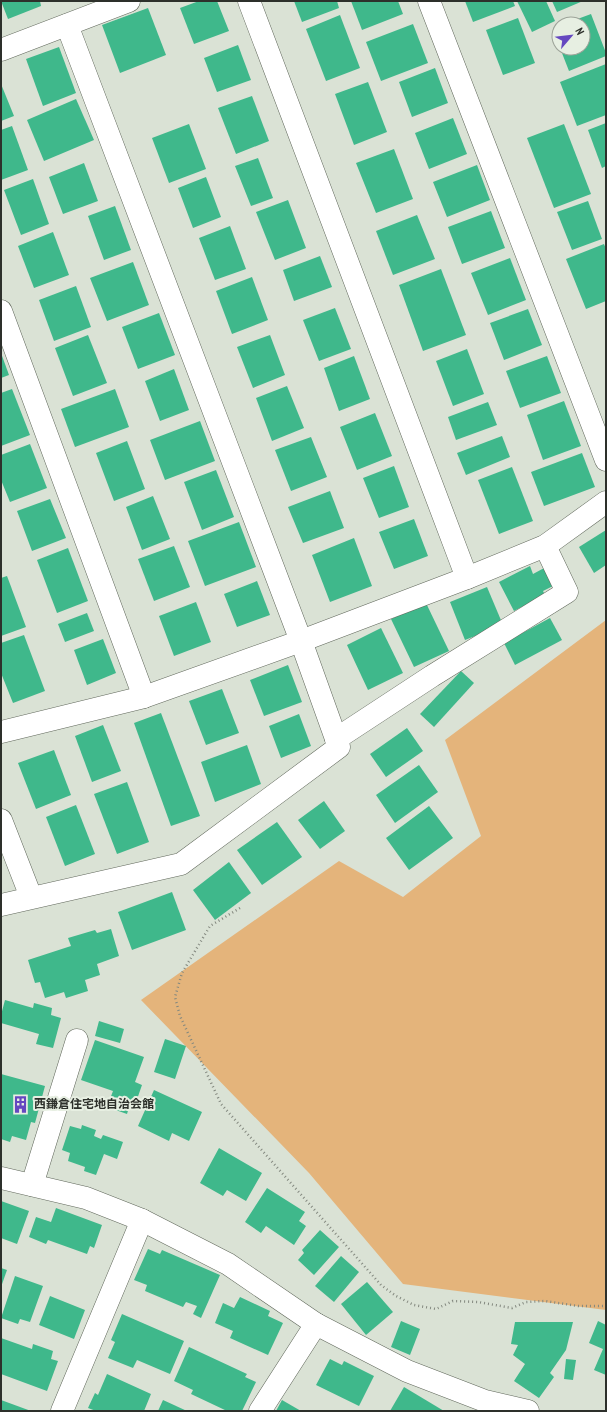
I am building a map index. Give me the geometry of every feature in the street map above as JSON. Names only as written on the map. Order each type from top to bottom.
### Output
[{"type":"street","points":[[1,50],[129,1]]},
{"type":"street","points":[[249,1],[467,578]]},
{"type":"street","points":[[430,1],[606,460]]},
{"type":"street","points":[[1,905],[181,864],[339,747],[301,641],[67,25]]},
{"type":"street","points":[[1,311],[144,697]]},
{"type":"street","points":[[1,732],[144,697],[301,641],[467,578],[545,546],[606,502]]},
{"type":"street","points":[[336,739],[432,676],[567,592],[545,546]]},
{"type":"street","points":[[1,820],[31,898]]},
{"type":"street","points":[[32,1185],[77,1040]]},
{"type":"street","points":[[1,1178],[86,1198],[142,1220],[228,1264],[316,1324],[407,1371],[482,1406],[528,1411]]},
{"type":"street","points":[[62,1411],[142,1220]]},
{"type":"street","points":[[260,1411],[316,1324]]},
{"type":"path","points":[[240,908],[210,926],[182,973],[175,997],[180,1016],[221,1104],[381,1285],[396,1296],[414,1305],[436,1309],[453,1300],[478,1302],[512,1308],[526,1302],[545,1301],[578,1306],[606,1306]]},
{"type":"shaded area","points":[[606,620],[606,1310],[403,1284],[309,1173],[141,1000],[339,861],[403,897],[481,836],[445,740]]},
{"type":"building","points":[[1,1],[40,1],[41,6],[8,19]]},
{"type":"building","points":[[199,1],[217,1],[229,31],[194,44],[180,8]]},
{"type":"building","points":[[294,1],[337,1],[339,8],[302,22]]},
{"type":"building","points":[[351,1],[398,1],[403,14],[362,30]]},
{"type":"building","points":[[465,1],[513,1],[515,6],[473,22]]},
{"type":"building","points":[[517,1],[546,1],[553,16],[551,16],[551,23],[532,32]]},
{"type":"building","points":[[552,1],[583,1],[557,12]]},
{"type":"building","points":[[148,8],[166,55],[120,73],[102,25]]},
{"type":"building","points":[[591,14],[606,56],[569,71],[563,56],[591,56],[591,16],[586,16]]},
{"type":"building","points":[[340,15],[360,68],[326,81],[306,29]]},
{"type":"building","points":[[518,18],[535,63],[503,75],[486,30]]},
{"type":"building","points":[[413,24],[428,63],[381,81],[366,42]]},
{"type":"building","points":[[238,45],[251,80],[217,92],[204,58]]},
{"type":"building","points":[[59,47],[76,93],[43,106],[26,59]]},
{"type":"building","points":[[606,64],[606,115],[577,126],[560,82]]},
{"type":"building","points":[[435,68],[448,103],[412,117],[399,82]]},
{"type":"building","points":[[368,82],[387,132],[354,145],[335,94]]},
{"type":"building","points":[[1,84],[14,116],[1,121]]},
{"type":"building","points":[[252,96],[269,141],[236,154],[218,108]]},
{"type":"building","points":[[76,99],[94,140],[44,161],[27,120]]},
{"type":"building","points":[[453,118],[467,154],[429,169],[415,133]]},
{"type":"building","points":[[606,123],[606,166],[602,168],[588,130]]},
{"type":"building","points":[[189,124],[206,169],[169,183],[152,138]]},
{"type":"building","points":[[564,124],[591,194],[554,208],[527,138]]},
{"type":"building","points":[[12,126],[28,170],[1,180],[1,130]]},
{"type":"building","points":[[394,149],[413,199],[376,213],[356,163]]},
{"type":"building","points":[[258,158],[273,198],[251,206],[235,166]]},
{"type":"building","points":[[84,163],[98,201],[63,214],[49,177]]},
{"type":"building","points":[[477,165],[490,200],[447,217],[433,182]]},
{"type":"building","points":[[206,177],[221,217],[193,228],[178,188]]},
{"type":"building","points":[[33,179],[49,224],[21,235],[4,190]]},
{"type":"building","points":[[288,200],[306,248],[275,260],[256,212]]},
{"type":"building","points":[[588,201],[602,239],[572,250],[557,212]]},
{"type":"building","points":[[115,206],[131,250],[104,260],[88,216]]},
{"type":"building","points":[[491,211],[505,248],[462,264],[448,227]]},
{"type":"building","points":[[417,215],[435,259],[393,275],[376,231]]},
{"type":"building","points":[[230,226],[246,269],[215,280],[199,238]]},
{"type":"building","points":[[53,232],[69,275],[34,288],[18,246]]},
{"type":"building","points":[[604,244],[606,249],[606,301],[586,309],[566,259]]},
{"type":"building","points":[[320,256],[332,287],[294,301],[283,270]]},
{"type":"building","points":[[510,258],[526,300],[488,315],[471,273]]},
{"type":"building","points":[[133,262],[149,305],[107,321],[90,278]]},
{"type":"building","points":[[441,269],[466,335],[423,351],[399,285]]},
{"type":"building","points":[[252,277],[268,320],[232,334],[216,291]]},
{"type":"building","points":[[76,286],[91,327],[54,341],[39,300]]},
{"type":"building","points":[[335,308],[351,349],[319,361],[303,320]]},
{"type":"building","points":[[528,309],[542,345],[504,360],[490,323]]},
{"type":"building","points":[[159,313],[175,355],[138,369],[122,327]]},
{"type":"building","points":[[88,335],[107,383],[73,396],[55,348]]},
{"type":"building","points":[[270,335],[285,375],[253,388],[237,347]]},
{"type":"building","points":[[467,349],[484,394],[453,406],[436,361]]},
{"type":"building","points":[[1,353],[9,375],[1,378]]},
{"type":"building","points":[[354,356],[370,399],[339,411],[324,368]]},
{"type":"building","points":[[547,356],[561,393],[520,408],[506,371]]},
{"type":"building","points":[[174,369],[189,410],[160,421],[145,381]]},
{"type":"building","points":[[287,386],[304,428],[272,441],[256,398]]},
{"type":"building","points":[[12,389],[30,435],[1,446],[1,393]]},
{"type":"building","points":[[115,389],[129,427],[75,447],[61,409]]},
{"type":"building","points":[[564,401],[581,446],[543,460],[527,415]]},
{"type":"building","points":[[488,402],[497,425],[456,440],[448,417]]},
{"type":"building","points":[[375,413],[392,456],[357,470],[340,427]]},
{"type":"building","points":[[200,421],[215,461],[165,480],[150,440]]},
{"type":"building","points":[[502,436],[510,457],[466,475],[457,453]]},
{"type":"building","points":[[311,437],[327,477],[291,491],[275,450]]},
{"type":"building","points":[[127,441],[145,489],[114,501],[96,453]]},
{"type":"building","points":[[30,444],[47,488],[10,502],[1,480],[1,455]]},
{"type":"building","points":[[582,453],[595,487],[544,506],[531,472]]},
{"type":"building","points":[[394,466],[409,507],[379,518],[363,478]]},
{"type":"building","points":[[512,467],[533,521],[499,534],[478,480]]},
{"type":"building","points":[[216,470],[234,517],[202,530],[184,482]]},
{"type":"building","points":[[330,491],[344,528],[303,543],[288,507]]},
{"type":"building","points":[[153,496],[170,539],[142,550],[126,507]]},
{"type":"building","points":[[50,499],[66,538],[32,551],[17,511]]},
{"type":"building","points":[[414,519],[428,556],[394,569],[379,532]]},
{"type":"building","points":[[239,522],[256,567],[205,586],[188,541]]},
{"type":"building","points":[[606,530],[606,565],[594,573],[579,547]]},
{"type":"building","points":[[354,538],[372,586],[330,602],[312,555]]},
{"type":"building","points":[[174,546],[190,587],[154,601],[138,559]]},
{"type":"building","points":[[68,548],[88,601],[57,613],[37,560]]},
{"type":"building","points":[[530,566],[533,574],[546,567],[555,585],[543,591],[545,595],[514,611],[499,582]]},
{"type":"building","points":[[7,576],[26,627],[1,636],[1,578]]},
{"type":"building","points":[[257,581],[270,615],[237,627],[224,594]]},
{"type":"building","points":[[487,587],[503,625],[465,640],[450,602]]},
{"type":"building","points":[[196,602],[211,642],[174,656],[159,616]]},
{"type":"building","points":[[426,603],[449,651],[414,667],[391,619]]},
{"type":"building","points":[[87,613],[94,631],[65,642],[58,624]]},
{"type":"building","points":[[550,618],[562,640],[515,665],[504,643]]},
{"type":"building","points":[[381,628],[403,673],[368,690],[347,645]]},
{"type":"building","points":[[24,635],[45,691],[13,703],[1,673],[1,643]]},
{"type":"building","points":[[103,639],[116,673],[87,685],[74,650]]},
{"type":"building","points":[[288,665],[302,702],[264,716],[250,680]]},
{"type":"building","points":[[461,671],[474,683],[434,727],[420,714]]},
{"type":"building","points":[[222,689],[239,733],[206,745],[189,701]]},
{"type":"building","points":[[161,713],[200,816],[171,826],[134,723]]},
{"type":"building","points":[[299,714],[311,746],[281,758],[269,726]]},
{"type":"building","points":[[103,725],[121,771],[92,782],[75,736]]},
{"type":"building","points":[[407,728],[423,751],[386,777],[370,754]]},
{"type":"building","points":[[247,745],[261,784],[215,802],[201,762]]},
{"type":"building","points":[[54,750],[71,795],[36,809],[18,763]]},
{"type":"building","points":[[419,765],[438,792],[395,823],[376,795]]},
{"type":"building","points":[[127,782],[149,842],[117,854],[94,794]]},
{"type":"building","points":[[324,801],[345,831],[320,849],[298,820]]},
{"type":"building","points":[[76,805],[95,854],[65,866],[46,817]]},
{"type":"building","points":[[429,806],[453,838],[409,870],[386,838]]},
{"type":"building","points":[[277,822],[302,857],[262,885],[237,850]]},
{"type":"building","points":[[229,862],[251,893],[215,920],[193,890]]},
{"type":"building","points":[[172,892],[186,930],[132,950],[118,912]]},
{"type":"building","points":[[111,929],[119,956],[97,964],[100,975],[85,980],[88,991],[66,998],[64,992],[45,998],[40,982],[35,983],[28,960],[71,946],[68,938],[95,930],[97,933]]},
{"type":"building","points":[[5,1000],[33,1008],[34,1003],[52,1008],[51,1015],[61,1018],[53,1048],[36,1044],[39,1034],[1,1023],[1,1015]]},
{"type":"building","points":[[99,1021],[124,1029],[120,1043],[95,1036]]},
{"type":"building","points":[[165,1039],[186,1046],[175,1079],[154,1072]]},
{"type":"building","points":[[95,1040],[144,1057],[135,1082],[142,1085],[135,1105],[130,1104],[127,1114],[107,1107],[113,1091],[81,1080]]},
{"type":"building","name":"西鎌倉住宅地自治会館","points":[[1,1074],[45,1086],[35,1123],[31,1122],[26,1140],[12,1136],[10,1142],[1,1139]]},
{"type":"building","points":[[154,1090],[202,1112],[189,1141],[172,1133],[169,1141],[138,1126]]},
{"type":"building","points":[[82,1125],[96,1130],[94,1136],[101,1139],[103,1135],[123,1142],[117,1159],[104,1154],[96,1175],[84,1171],[85,1167],[68,1161],[70,1153],[62,1150],[70,1126],[81,1129]]},
{"type":"building","points":[[219,1148],[262,1173],[246,1201],[227,1190],[223,1196],[200,1183]]},
{"type":"building","points":[[267,1188],[305,1212],[299,1221],[306,1226],[294,1245],[266,1226],[261,1233],[245,1222]]},
{"type":"building","points":[[1,1201],[29,1211],[17,1244],[1,1238]]},
{"type":"building","points":[[56,1208],[102,1225],[94,1248],[90,1246],[87,1254],[48,1240],[46,1244],[29,1237],[36,1217],[51,1222]]},
{"type":"building","points":[[320,1230],[339,1247],[314,1275],[298,1260],[304,1253],[302,1250]]},
{"type":"building","points":[[148,1249],[160,1254],[162,1250],[220,1275],[201,1318],[193,1314],[197,1306],[186,1302],[183,1307],[145,1291],[147,1285],[134,1280]]},
{"type":"building","points":[[341,1256],[359,1272],[334,1302],[315,1286]]},
{"type":"building","points":[[1,1268],[7,1270],[1,1287]]},
{"type":"building","points":[[15,1276],[43,1286],[30,1322],[20,1319],[18,1324],[1,1318]]},
{"type":"building","points":[[367,1282],[393,1312],[366,1335],[341,1304]]},
{"type":"building","points":[[50,1296],[85,1310],[74,1339],[39,1325]]},
{"type":"building","points":[[240,1297],[270,1311],[268,1316],[283,1323],[268,1355],[230,1338],[233,1331],[215,1323],[223,1303],[234,1308]]},
{"type":"building","points":[[122,1314],[184,1341],[170,1374],[137,1360],[133,1368],[108,1358],[115,1342],[111,1340]]},
{"type":"building","points":[[401,1321],[420,1329],[410,1355],[391,1347]]},
{"type":"building","points":[[598,1321],[606,1325],[606,1375],[594,1370],[603,1349],[589,1343]]},
{"type":"building","points":[[515,1322],[573,1322],[566,1350],[550,1373],[554,1377],[539,1398],[514,1381],[525,1364],[513,1355],[518,1345],[511,1344]]},
{"type":"building","points":[[1,1338],[32,1349],[33,1344],[53,1351],[51,1359],[58,1361],[47,1391],[1,1374]]},
{"type":"building","points":[[189,1347],[247,1374],[245,1377],[256,1382],[242,1411],[227,1411],[191,1394],[193,1390],[174,1381]]},
{"type":"building","points":[[330,1359],[342,1365],[344,1361],[374,1376],[359,1406],[316,1385]]},
{"type":"building","points":[[566,1359],[576,1360],[573,1380],[564,1379]]},
{"type":"building","points":[[107,1374],[151,1394],[144,1411],[96,1411],[88,1408],[95,1393],[98,1395]]},
{"type":"building","points":[[404,1387],[444,1411],[390,1411]]},
{"type":"building","points":[[1,1400],[31,1411],[1,1411]]},
{"type":"building","points":[[163,1400],[187,1411],[158,1411]]},
{"type":"building","points":[[282,1400],[301,1411],[276,1411]]},
{"type":"place","name":"西鎌倉住宅地自治会館","points":[[21,1104]]}]
